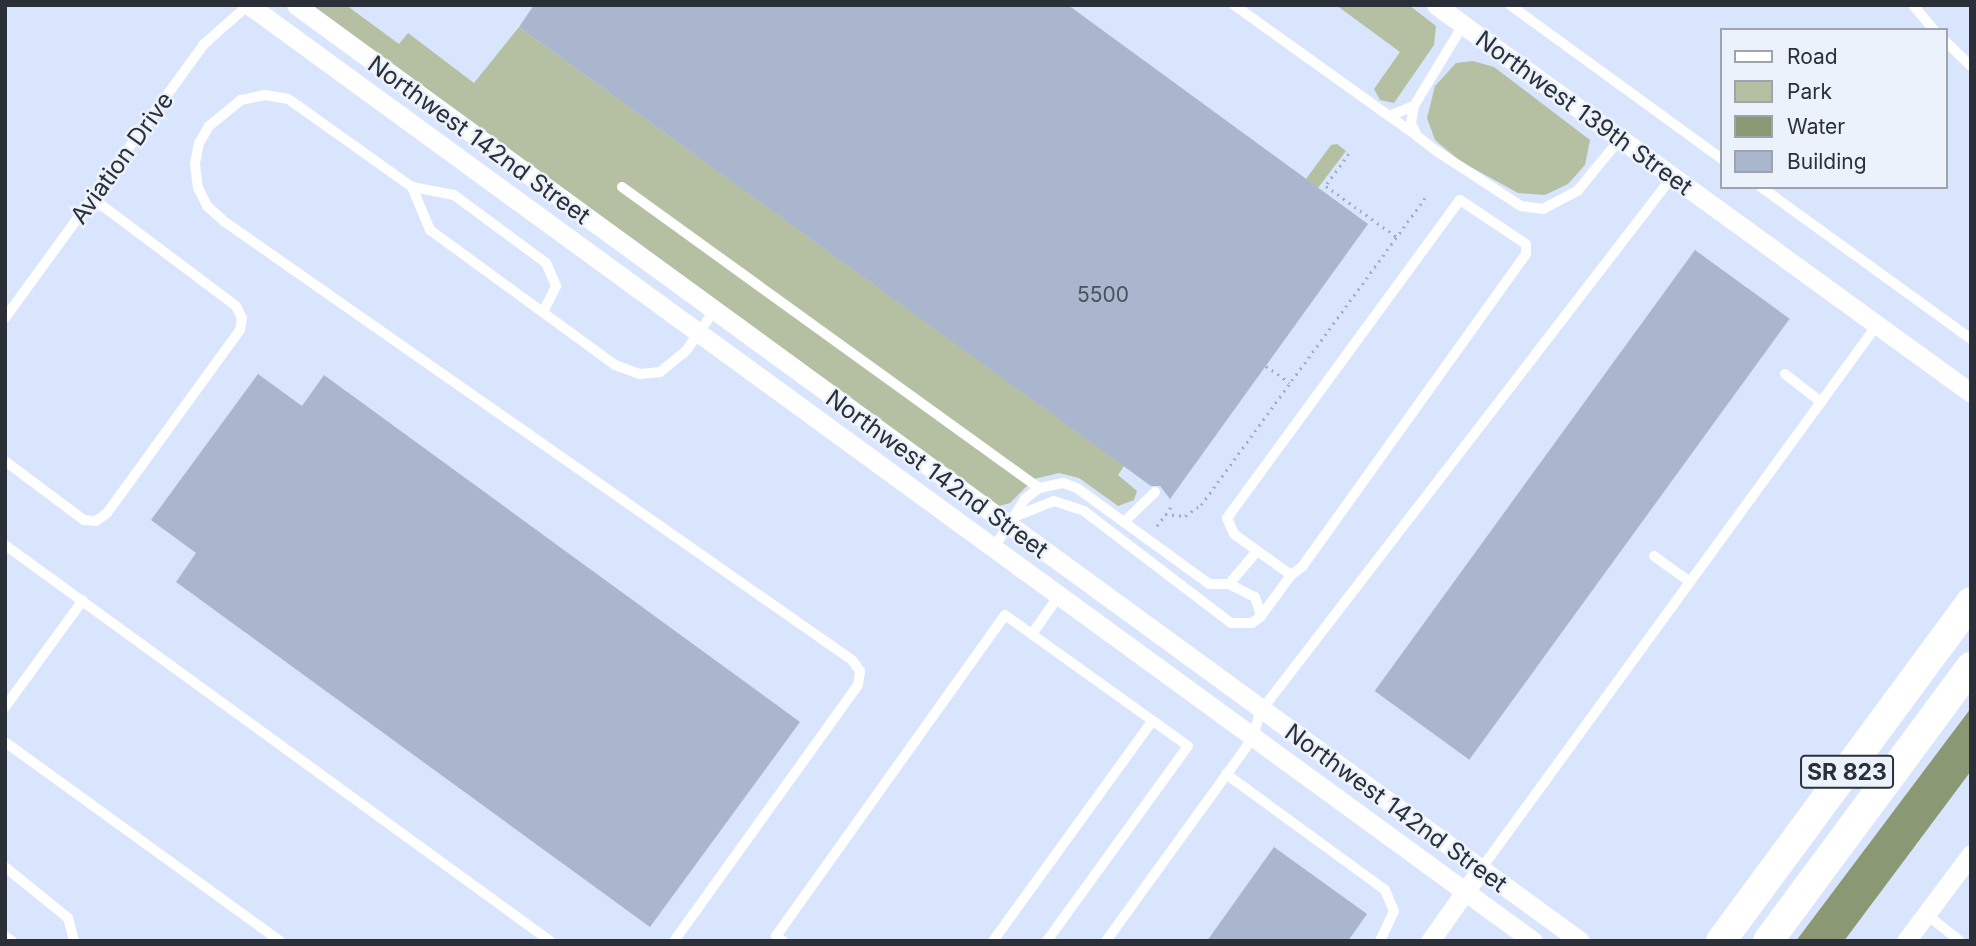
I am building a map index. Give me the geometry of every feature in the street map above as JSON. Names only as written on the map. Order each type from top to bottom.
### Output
[{"type":"main road","name":"SR 823","points":[[1721,941],[1971,602]]},
{"type":"main road","name":"SR 823","points":[[1768,941],[1971,667]]},
{"type":"street","name":"Northwest 142nd Street","points":[[248,5],[1532,941]]},
{"type":"street","name":"Northwest 142nd Street","points":[[296,5],[713,311],[1012,521],[1260,712],[1580,941]]},
{"type":"street","name":"Northwest 139th Street","points":[[1436,5],[1971,393]]},
{"type":"street","points":[[1906,941],[1971,854]]},
{"type":"street","points":[[1430,941],[1481,869]]},
{"type":"lane","name":"Aviation Drive","points":[[5,318],[203,45],[248,5]]},
{"type":"lane","points":[[1234,5],[1495,191],[1521,206],[1543,209],[1578,190],[1620,139]]},
{"type":"lane","points":[[1510,5],[1720,158]]},
{"type":"lane","points":[[1913,5],[1932,28]]},
{"type":"lane","points":[[1417,136],[1411,123],[1414,106],[1464,25]]},
{"type":"lane","points":[[1948,44],[1971,66]]},
{"type":"lane","points":[[543,312],[556,286],[546,263],[454,195],[412,187],[308,110],[288,99],[265,95],[241,100],[223,112],[199,143],[195,164],[198,188],[207,206],[225,222],[852,660],[860,671],[858,685],[674,941]]},
{"type":"lane","points":[[1389,116],[1414,106]]},
{"type":"lane","points":[[1106,941],[1253,738],[1260,712],[1672,177]]},
{"type":"lane","points":[[412,187],[430,230],[615,365],[640,374],[660,372],[674,363],[713,311]]},
{"type":"lane","points":[[622,187],[1039,488]]},
{"type":"lane","points":[[1764,189],[1971,339]]},
{"type":"lane","points":[[5,461],[84,520],[96,521],[107,513],[240,330],[243,318],[236,306],[92,198]]},
{"type":"lane","points":[[1012,521],[1054,501],[1068,504],[1084,511],[1231,623],[1242,626],[1261,616],[1291,575],[1303,566],[1523,261],[1526,244],[1468,202],[1460,200],[1449,209],[1227,517],[1234,534],[1291,575]]},
{"type":"lane","points":[[1481,869],[1877,325]]},
{"type":"lane","points":[[1785,374],[1821,402]]},
{"type":"lane","points":[[993,549],[1020,505],[1039,488],[1063,483],[1077,488],[1209,584],[1229,584],[1255,597],[1261,616]]},
{"type":"lane","points":[[1124,522],[1155,492]]},
{"type":"lane","points":[[5,545],[550,941]]},
{"type":"lane","points":[[1229,584],[1257,551]]},
{"type":"lane","points":[[1654,556],[1690,582]]},
{"type":"lane","points":[[1032,634],[1058,597]]},
{"type":"lane","points":[[5,708],[83,600]]},
{"type":"lane","points":[[777,939],[1005,615],[1188,746],[1047,941]]},
{"type":"lane","points":[[993,941],[1152,721]]},
{"type":"lane","points":[[5,742],[280,941]]},
{"type":"lane","points":[[1226,774],[1385,890],[1394,911],[1380,941]]},
{"type":"lane","points":[[5,867],[68,918],[74,941]]},
{"type":"lane","points":[[1926,914],[1960,941]]},
{"type":"lane","points":[[5,936],[12,941]]},
{"type":"path","points":[[1349,154],[1326,186],[1397,237]]},
{"type":"path","points":[[1165,514],[1185,516],[1201,505],[1427,195]]},
{"type":"path","points":[[1266,366],[1290,383]]},
{"type":"path","points":[[1157,526],[1172,505]]},
{"type":"green space","points":[[312,5],[346,5],[399,44],[408,33],[474,83],[519,27],[1124,466],[1118,475],[1137,491],[1134,500],[1118,506],[1079,478],[1059,473],[1034,479],[1010,503],[999,506]]},
{"type":"green space","points":[[1336,5],[1409,5],[1436,26],[1434,45],[1394,103],[1380,100],[1374,89],[1400,52]]},
{"type":"green space","points":[[1473,61],[1494,67],[1590,140],[1585,165],[1568,184],[1545,195],[1518,193],[1460,161],[1435,140],[1427,118],[1435,86],[1456,63]]},
{"type":"green space","points":[[1337,144],[1346,151],[1318,188],[1306,179],[1331,145]]},
{"type":"water","points":[[1971,708],[1971,771],[1844,941],[1796,941]]},
{"type":"building","points":[[534,5],[1068,5],[1368,224],[1170,499],[1160,486],[1151,486],[519,27]]},
{"type":"building","points":[[1695,250],[1790,319],[1469,760],[1375,691]]},
{"type":"building","points":[[258,374],[302,406],[324,375],[800,722],[650,927],[176,582],[196,553],[151,520]]},
{"type":"building","points":[[1274,847],[1367,914],[1348,941],[1207,941]]}]
